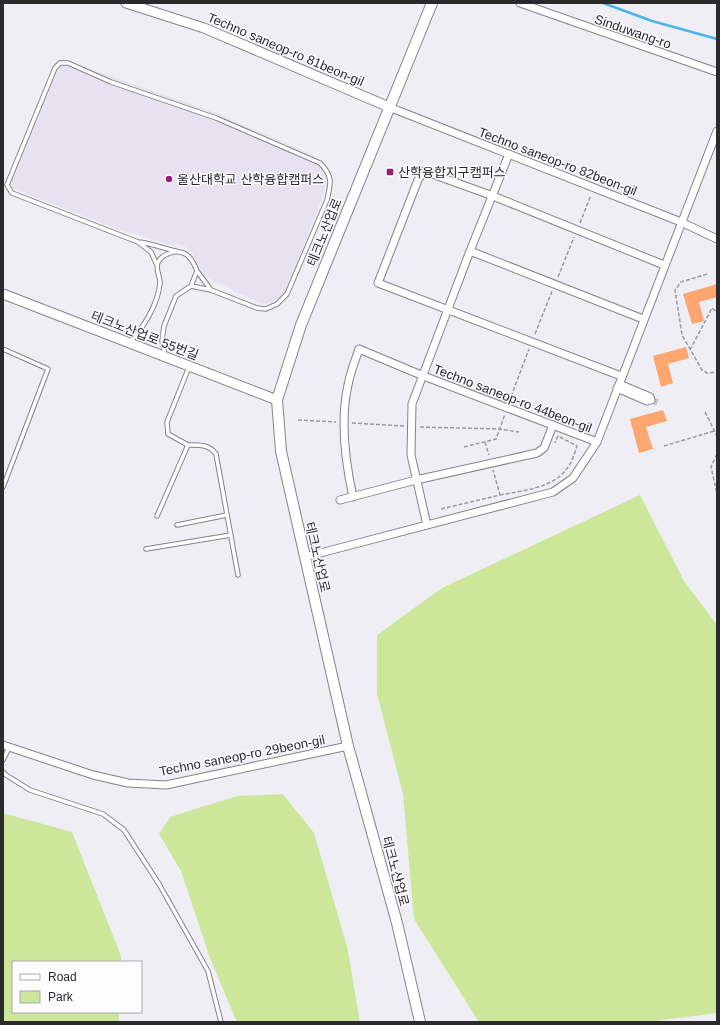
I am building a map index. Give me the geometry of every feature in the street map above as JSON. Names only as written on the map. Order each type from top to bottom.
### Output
[{"type":"main road","name":"테크노산업로","points":[[420,1022],[397,924],[348,746],[281,451],[277,400],[301,325],[432,3]]},
{"type":"street","name":"Techno saneop-ro 81beon-gil","points":[[126,3],[204,28],[389,107]]},
{"type":"street","name":"Sinduwang-ro","points":[[520,3],[717,72]]},
{"type":"street","name":"Techno saneop-ro 82beon-gil","points":[[389,107],[681,222],[717,239]]},
{"type":"street","name":"Techno saneop-ro 44beon-gil","points":[[305,556],[553,492],[573,478],[597,442],[643,319],[717,131]]},
{"type":"street","name":"Techno saneop-ro 44beon-gil","points":[[427,525],[411,455],[412,404],[421,375],[509,154]]},
{"type":"street","points":[[619,383],[532,342],[378,283],[418,180],[424,171],[493,196],[664,265]]},
{"type":"street","points":[[470,251],[643,319]]},
{"type":"street","name":"테크노산업로 55번길","points":[[3,294],[277,400]]},
{"type":"street","points":[[353,496],[346,464],[345,423],[348,386],[359,349],[421,375]]},
{"type":"street","name":"Techno saneop-ro 44beon-gil","points":[[421,375],[597,442]]},
{"type":"street","points":[[340,500],[416,480],[537,453],[544,448],[553,425]]},
{"type":"street","name":"Techno saneop-ro 29beon-gil","points":[[6,746],[93,775],[128,783],[166,785],[348,746]]},
{"type":"lane","points":[[129,343],[141,331],[155,301],[160,282],[157,266],[151,252],[138,242],[12,193],[8,190],[7,185],[55,68],[60,63],[68,62],[111,82],[216,118],[320,163],[328,172],[330,188],[326,200],[287,294],[277,304],[266,309],[257,308],[211,290],[191,286]]},
{"type":"lane","points":[[138,242],[145,242],[160,248],[183,252],[189,256],[197,271],[211,290]]},
{"type":"lane","points":[[157,266],[162,257],[176,251]]},
{"type":"lane","points":[[166,358],[162,341],[164,326],[176,296],[191,286],[197,271]]},
{"type":"lane","points":[[3,349],[48,369],[3,487]]},
{"type":"lane","points":[[189,366],[167,422],[168,434],[188,446],[203,445],[214,450],[216,454],[238,575]]},
{"type":"lane","points":[[157,516],[188,446]]},
{"type":"lane","points":[[177,524],[227,515]]},
{"type":"lane","points":[[146,549],[231,535]]},
{"type":"lane","points":[[3,760],[6,746]]},
{"type":"lane","points":[[3,772],[30,790],[103,814],[124,830],[159,884],[208,971],[221,1022]]},
{"type":"path","points":[[464,447],[496,439],[532,342],[594,187]]},
{"type":"path","points":[[707,274],[681,282],[675,290],[682,335],[702,370],[707,373],[717,372]]},
{"type":"path","points":[[690,350],[712,308],[717,312]]},
{"type":"path","points":[[705,412],[717,436]]},
{"type":"path","points":[[298,420],[499,429],[519,432]]},
{"type":"path","points":[[664,446],[714,431]]},
{"type":"path","points":[[440,510],[546,485],[562,475],[570,464],[577,446],[558,436],[555,443]]},
{"type":"path","points":[[717,454],[711,467],[717,494]]},
{"type":"path","points":[[493,468],[500,495]]},
{"type":"shaded area","name":"울산대학교 산학융합캠퍼스","points":[[63,59],[218,114],[313,155],[322,163],[328,175],[328,183],[286,291],[279,299],[268,304],[260,303],[203,276],[196,266],[193,254],[183,245],[171,245],[117,229],[9,187],[9,183],[54,64]]},
{"type":"green space","points":[[640,495],[684,581],[717,625],[717,1013],[648,1022],[479,1022],[414,919],[403,794],[377,694],[377,635],[442,588]]},
{"type":"green space","points":[[283,794],[314,833],[348,950],[360,1022],[237,1022],[211,961],[181,871],[159,834],[170,817],[237,796]]},
{"type":"green space","points":[[3,813],[72,832],[121,956],[121,961],[12,961],[12,1013],[119,1013],[119,1022],[3,1022]]},
{"type":"building","points":[[717,284],[717,297],[699,302],[704,321],[692,324],[683,294]]},
{"type":"building","points":[[686,347],[689,358],[668,364],[673,383],[661,387],[653,356]]},
{"type":"building","points":[[663,410],[667,421],[646,427],[653,449],[639,453],[630,419]]},
{"type":"waterway","points":[[603,3],[652,21],[717,39]]},
{"type":"tunnel","points":[[651,400],[659,403]]},
{"type":"place","name":"산학융합지구캠퍼스","points":[[390,172]]},
{"type":"place","name":"울산대학교 산학융합캠퍼스","points":[[169,179]]}]
